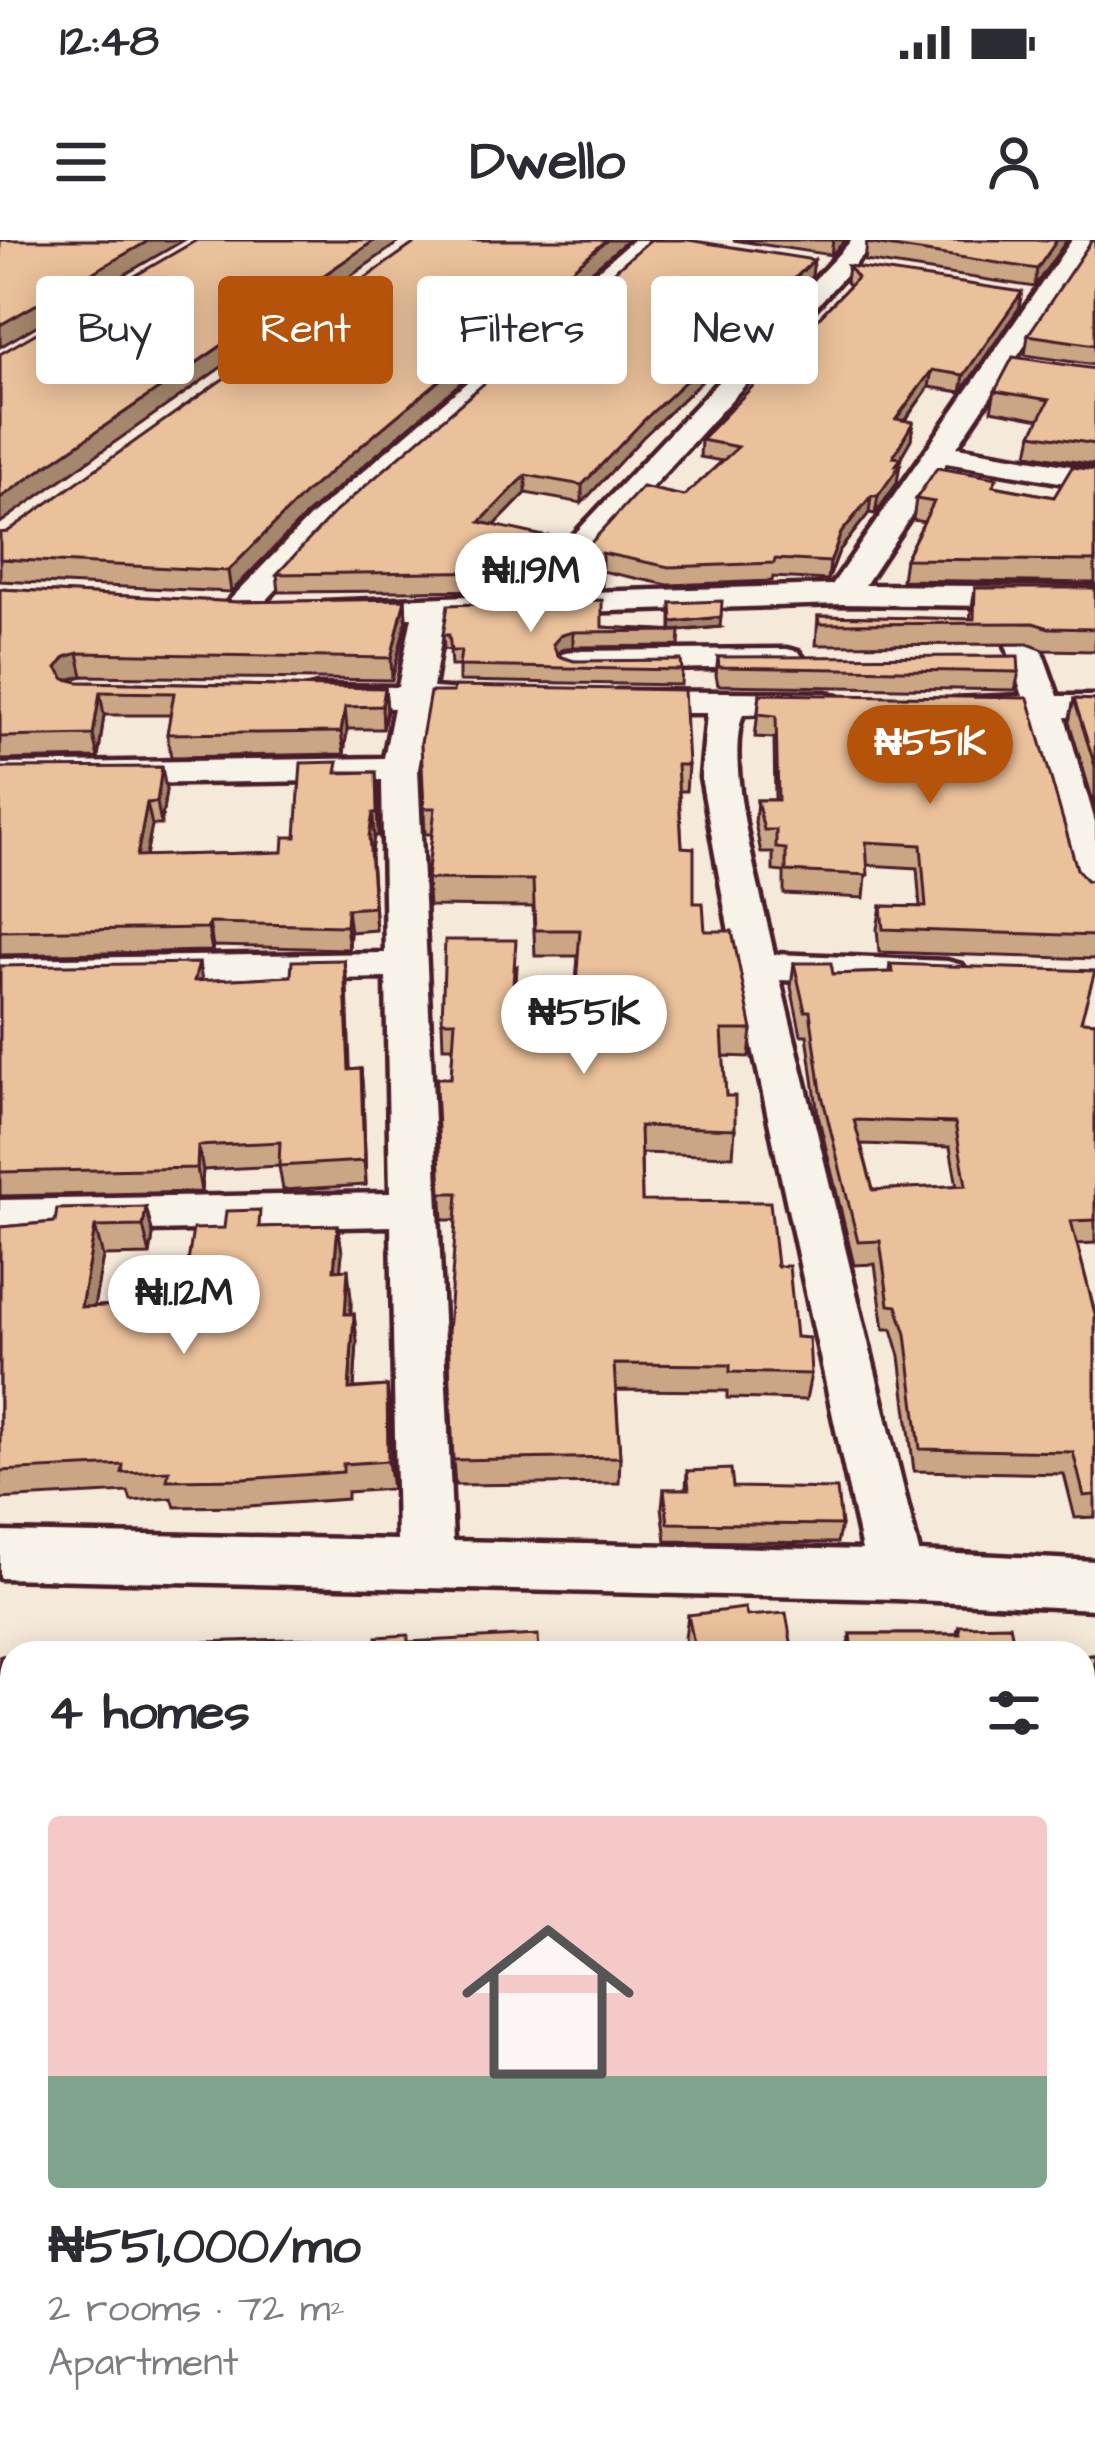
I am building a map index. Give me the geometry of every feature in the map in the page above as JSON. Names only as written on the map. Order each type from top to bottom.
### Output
[{"type":"street","points":[[647,240],[322,522],[229,609],[525,606],[842,594],[1095,597]]},
{"type":"street","points":[[525,606],[865,240]]},
{"type":"street","points":[[842,594],[940,453],[1012,365],[1046,294],[1084,240]]},
{"type":"street","points":[[940,453],[1095,479]]},
{"type":"street","points":[[1006,596],[1094,880]]},
{"type":"street","points":[[733,599],[744,657]]},
{"type":"street","points":[[426,1566],[400,769],[430,608]]},
{"type":"street","points":[[574,661],[830,659]]},
{"type":"street","points":[[983,659],[1028,659]]},
{"type":"street","points":[[272,695],[526,700]]},
{"type":"street","points":[[571,701],[864,705]]},
{"type":"street","points":[[729,703],[721,724],[719,777],[756,965],[896,1575]]},
{"type":"street","points":[[932,706],[1095,707]]},
{"type":"street","points":[[0,775],[400,769]]},
{"type":"street","points":[[0,972],[407,965]]},
{"type":"street","points":[[756,965],[990,975]]},
{"type":"street","points":[[0,1217],[414,1209]]},
{"type":"street","points":[[0,1555],[896,1575],[1095,1585]]},
{"type":"building","points":[[0,240],[150,240],[86,276],[36,276],[36,305],[0,325]]},
{"type":"building","points":[[197,240],[375,240],[323,276],[218,276],[218,348],[194,365],[194,276],[135,276]]},
{"type":"building","points":[[419,240],[607,240],[564,276],[417,276],[417,384],[435,384],[306,492],[228,571],[0,559],[0,533],[218,382],[393,384],[393,276],[368,276]]},
{"type":"building","points":[[650,240],[688,240],[814,260],[797,276],[651,276],[651,384],[682,384],[582,485],[526,475],[480,522],[548,537],[516,571],[277,574],[334,513],[483,384],[627,384],[627,276],[608,276]]},
{"type":"building","points":[[1057,240],[1037,269],[867,243]]},
{"type":"building","points":[[1092,240],[1095,345],[1028,335]]},
{"type":"building","points":[[848,266],[1022,292],[964,375],[932,370],[896,419],[913,422],[893,457],[901,458],[896,465],[900,465],[878,496],[871,496],[841,533],[830,562],[775,559],[774,563],[669,567],[602,553],[602,569],[566,570],[642,487],[684,496],[738,447],[701,440],[755,384],[818,384],[818,318],[857,278]]},
{"type":"building","points":[[36,333],[36,384],[166,384],[0,498],[0,354]]},
{"type":"building","points":[[1013,357],[1095,369],[1095,444],[1032,434],[1049,400],[995,391]]},
{"type":"building","points":[[1072,467],[1095,470],[1095,561],[905,559],[934,502],[916,499],[937,468],[997,478],[993,486],[1054,497]]},
{"type":"building","points":[[975,588],[1095,588],[1095,629],[1033,623],[819,624],[818,616],[974,619]]},
{"type":"building","points":[[0,589],[237,602],[405,599],[391,658],[78,653],[65,657],[57,668],[65,679],[78,682],[385,688],[382,706],[345,707],[341,732],[167,734],[174,693],[100,692],[93,735],[0,737]]},
{"type":"building","points":[[602,600],[602,627],[680,631],[573,632],[561,635],[553,644],[558,656],[574,661],[681,660],[682,670],[459,666],[461,651],[451,651],[449,635],[443,635],[448,605]]},
{"type":"building","points":[[722,601],[721,617],[672,622],[671,603]]},
{"type":"building","points":[[1018,656],[1019,672],[719,667],[718,657]]},
{"type":"building","points":[[454,686],[684,690],[688,765],[677,765],[682,847],[694,848],[694,903],[703,903],[705,931],[732,931],[752,1030],[722,1030],[726,1096],[735,1096],[735,1129],[640,1126],[642,1201],[770,1202],[777,1266],[789,1266],[796,1337],[809,1338],[811,1374],[730,1372],[730,1365],[614,1364],[620,1457],[453,1460],[448,1333],[458,1193],[441,1193],[436,1086],[437,1078],[451,1078],[455,1021],[442,1021],[445,940],[516,940],[513,985],[576,985],[580,930],[535,930],[533,880],[427,879],[435,808],[424,808],[421,743],[430,692],[453,692]]},
{"type":"building","points":[[760,694],[1028,698],[1077,869],[1086,880],[1095,882],[1095,936],[883,929],[881,906],[926,907],[921,845],[866,842],[868,875],[786,871],[786,849],[776,848],[776,830],[764,830],[757,800],[778,800],[776,716],[758,714]]},
{"type":"building","points":[[1074,699],[1095,700],[1095,766]]},
{"type":"building","points":[[338,762],[336,773],[376,772],[377,813],[373,813],[369,836],[374,907],[347,909],[346,926],[209,923],[208,928],[0,931],[0,768],[162,767],[157,802],[147,803],[137,856],[283,852],[284,837],[296,837],[301,763]]},
{"type":"building","points":[[344,960],[349,1070],[361,1069],[364,1161],[279,1166],[280,1142],[198,1146],[197,1168],[0,1172],[0,966],[199,963],[194,981],[291,976],[292,961]]},
{"type":"building","points":[[794,963],[831,963],[833,974],[893,972],[890,964],[1095,971],[1081,1021],[1095,1022],[1095,1220],[1071,1221],[1095,1314],[1095,1495],[1084,1496],[1073,1452],[920,1449],[906,1334],[897,1306],[889,1305],[880,1241],[858,1242],[821,1091],[810,1011],[805,1011]],"holes":[[[854,1120],[955,1123],[966,1185],[873,1190]]]},
{"type":"building","points":[[146,1207],[143,1226],[95,1227],[81,1307],[182,1303],[193,1229],[224,1228],[226,1211],[260,1210],[259,1227],[338,1225],[334,1270],[348,1269],[345,1314],[354,1314],[349,1389],[387,1386],[388,1461],[343,1464],[343,1472],[244,1479],[167,1480],[169,1471],[122,1473],[123,1465],[0,1471],[0,1227],[55,1222],[57,1209]]},
{"type":"building","points":[[731,1469],[733,1487],[837,1489],[841,1525],[668,1523],[664,1489],[689,1489],[687,1471]]},
{"type":"building","points":[[745,1608],[747,1616],[786,1613],[791,1641],[693,1641],[688,1615]]},
{"type":"building","points":[[1010,1625],[1013,1641],[851,1641],[850,1634],[960,1634],[959,1626]]},
{"type":"building","points":[[408,1635],[408,1641],[377,1641],[377,1637]]},
{"type":"building","points":[[538,1635],[538,1641],[427,1641]]},
{"type":"building","points":[[315,1638],[315,1641],[230,1641]]}]
